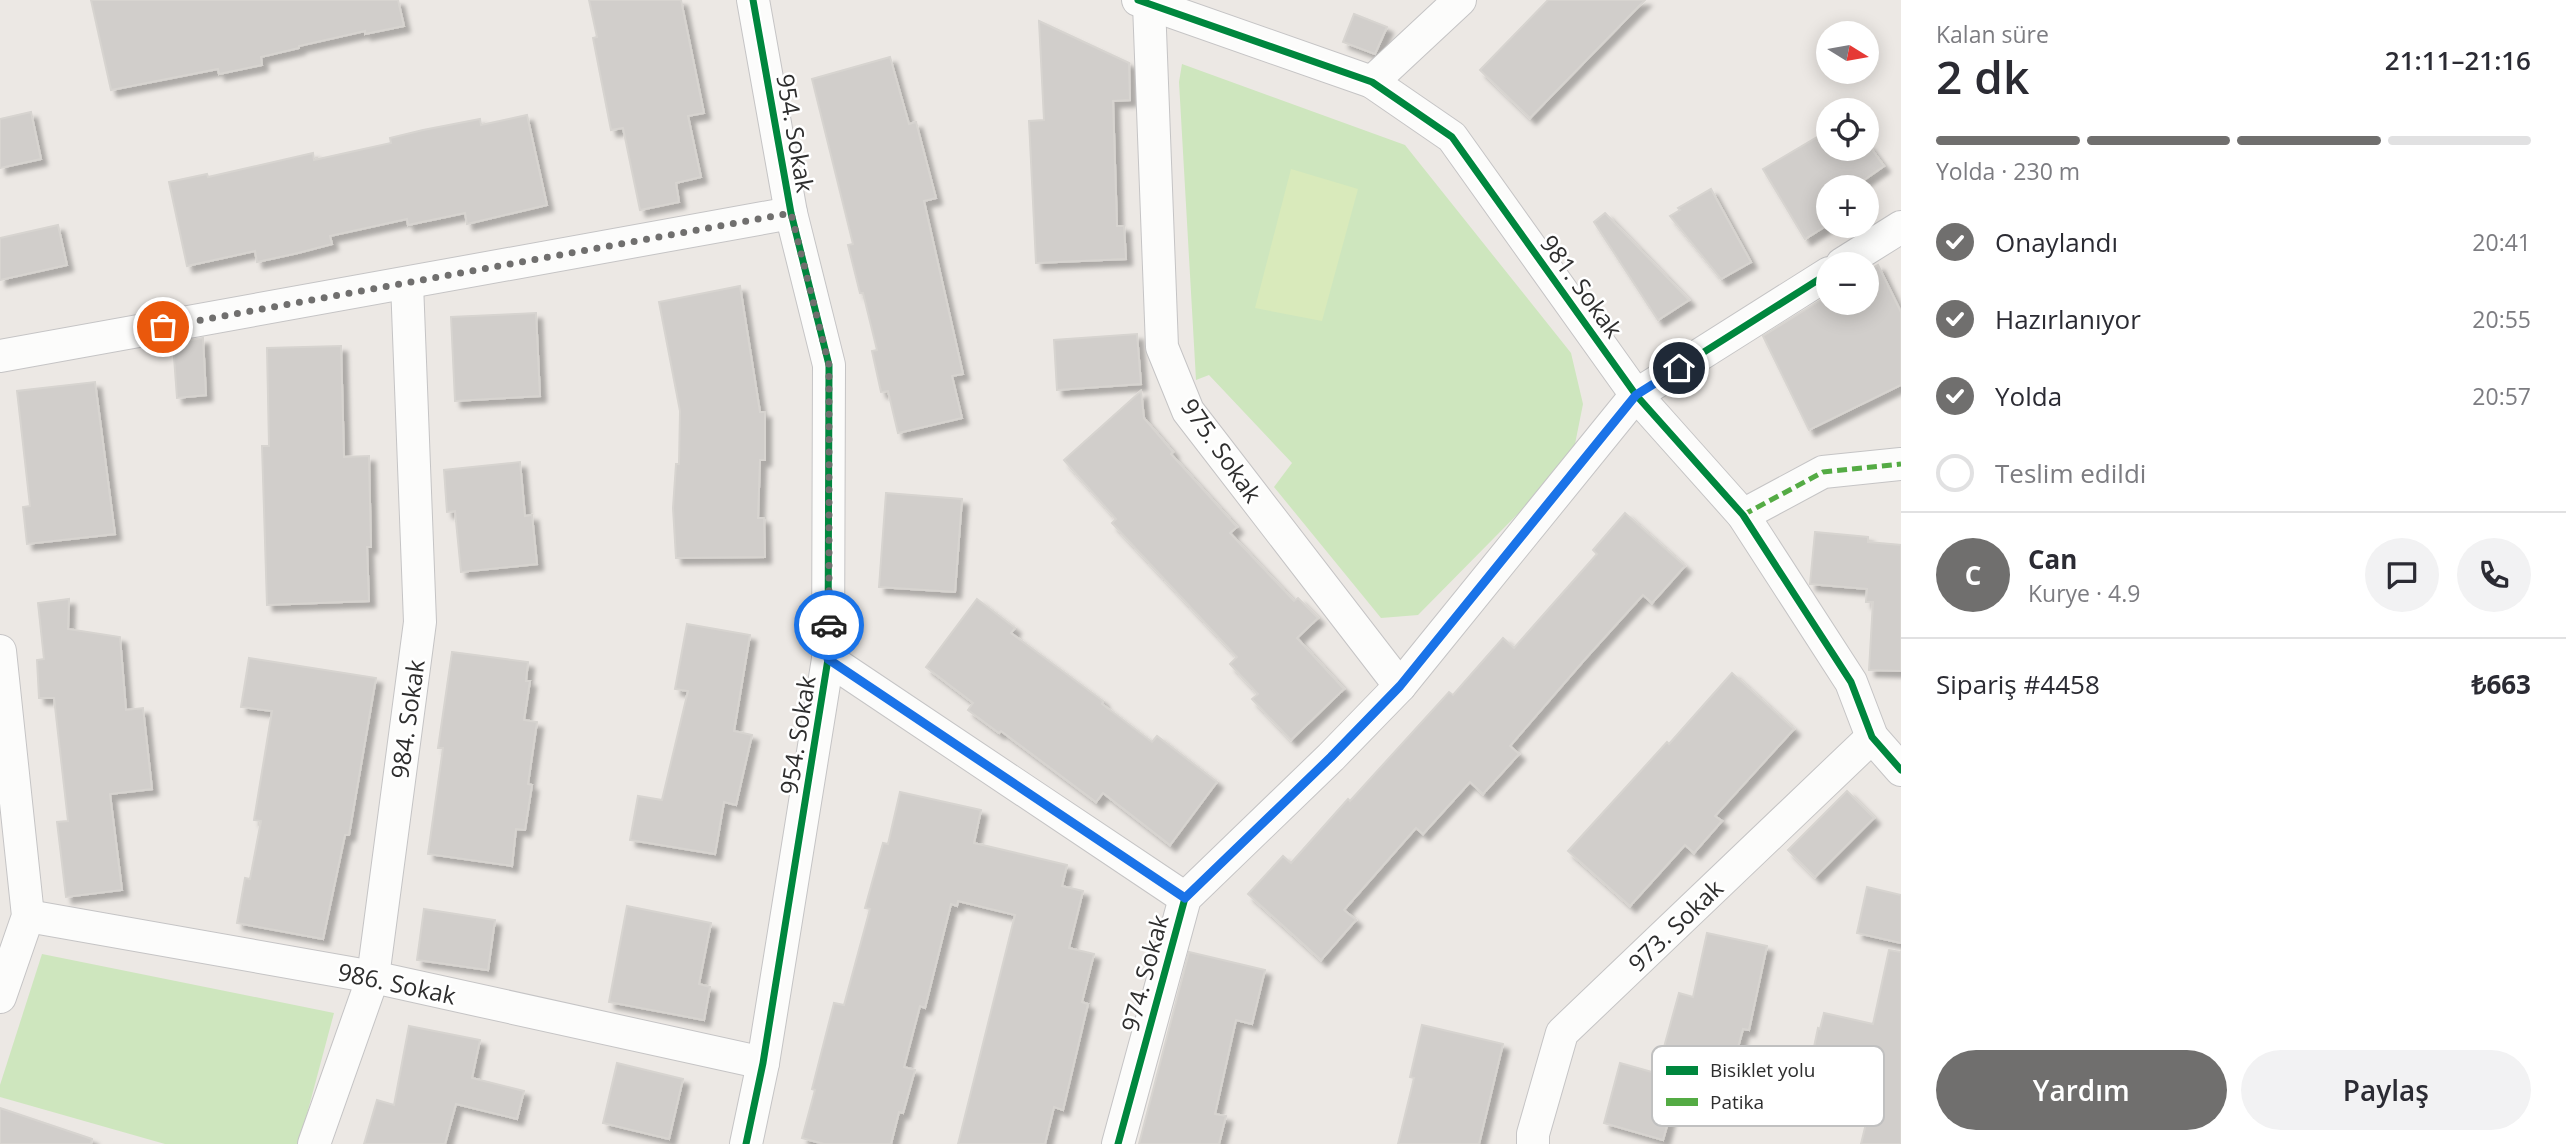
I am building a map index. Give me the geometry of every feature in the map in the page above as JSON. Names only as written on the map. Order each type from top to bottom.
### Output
[{"type":"street","name":"954. Sokak","points":[[746,1144],[763,1063],[828,659],[829,365],[791,213],[753,0]]},
{"type":"street","points":[[1372,82],[1460,0]]},
{"type":"street","name":"981. Sokak","points":[[1143,2],[1372,82],[1452,137],[1636,395],[1743,515],[1851,682],[1872,737],[1901,770]]},
{"type":"street","name":"975. Sokak","points":[[1143,2],[1162,347],[1188,411],[1400,686]]},
{"type":"street","points":[[0,356],[791,213]]},
{"type":"street","points":[[1861,252],[1901,227]]},
{"type":"street","name":"974. Sokak","points":[[1118,1144],[1185,898],[1331,757],[1400,686],[1636,395],[1816,281]]},
{"type":"street","name":"984. Sokak","points":[[314,1144],[373,977],[420,622],[407,283]]},
{"type":"street","points":[[1743,515],[1823,472],[1901,464]]},
{"type":"street","points":[[0,650],[28,916],[0,997]]},
{"type":"street","points":[[828,659],[1185,898]]},
{"type":"street","name":"973. Sokak","points":[[1533,1144],[1533,1134],[1562,1033],[1872,737]]},
{"type":"street","name":"986. Sokak","points":[[28,916],[373,977],[763,1063]]},
{"type":"green space","points":[[1182,64],[1405,145],[1571,353],[1583,404],[1572,459],[1418,615],[1381,618],[1274,487],[1292,463],[1209,375],[1196,380],[1179,82]]},
{"type":"green space","points":[[1291,169],[1358,189],[1322,321],[1255,308]]},
{"type":"green space","points":[[42,954],[334,1013],[299,1144],[165,1144],[0,1097],[0,1085]]},
{"type":"building","points":[[91,0],[398,0],[404,26],[365,34],[365,31],[299,46],[261,57],[262,65],[219,74],[218,69],[111,90]]},
{"type":"building","points":[[589,0],[681,0],[704,113],[688,116],[701,177],[676,183],[679,202],[640,210],[623,128],[611,130],[593,38],[597,37]]},
{"type":"building","points":[[1548,0],[1645,0],[1530,118],[1480,70]]},
{"type":"building","points":[[1354,14],[1387,27],[1375,54],[1343,42]]},
{"type":"building","points":[[1039,21],[1129,63],[1130,100],[1113,101],[1117,226],[1124,226],[1126,259],[1036,263],[1029,121],[1044,120]]},
{"type":"building","points":[[890,57],[909,124],[916,122],[936,198],[924,201],[963,374],[952,376],[962,418],[898,433],[888,391],[881,392],[872,351],[877,350],[848,245],[853,244],[812,79]]},
{"type":"building","points":[[31,112],[41,159],[0,168],[0,119]]},
{"type":"building","points":[[527,115],[547,205],[467,224],[465,213],[408,225],[407,219],[330,236],[332,244],[257,262],[255,251],[187,266],[169,182],[207,174],[208,177],[313,153],[314,160],[391,143],[390,138],[423,130],[480,119],[481,125]]},
{"type":"building","points":[[1816,138],[1816,161],[1879,159],[1884,166],[1871,175],[1816,175],[1816,232],[1805,239],[1763,169]]},
{"type":"building","points":[[1711,189],[1751,262],[1721,279],[1670,216],[1680,210],[1678,208]]},
{"type":"building","points":[[1605,213],[1689,300],[1658,320],[1594,222]]},
{"type":"building","points":[[58,225],[67,265],[0,280],[0,238]]},
{"type":"building","points":[[1879,267],[1901,312],[1901,385],[1809,430],[1763,336],[1816,303],[1816,315],[1879,315]]},
{"type":"building","points":[[740,286],[760,412],[765,412],[765,460],[760,460],[758,518],[764,518],[765,557],[676,558],[673,508],[676,464],[679,464],[680,411],[659,302]]},
{"type":"building","points":[[536,313],[540,396],[455,401],[451,317]]},
{"type":"building","points":[[1137,334],[1141,384],[1057,390],[1054,340]]},
{"type":"building","points":[[203,338],[206,395],[177,398],[173,343]]},
{"type":"building","points":[[341,346],[344,457],[369,456],[369,601],[267,605],[262,446],[269,446],[267,348]]},
{"type":"building","points":[[95,382],[115,534],[27,544],[23,507],[30,506],[17,391]]},
{"type":"building","points":[[1141,391],[1144,418],[1173,452],[1171,454],[1237,527],[1230,533],[1294,601],[1298,598],[1318,618],[1297,638],[1344,689],[1291,740],[1252,699],[1258,694],[1230,664],[1237,657],[1112,523],[1116,519],[1064,460]]},
{"type":"building","points":[[520,462],[525,516],[532,515],[537,564],[461,572],[455,511],[447,512],[444,470]]},
{"type":"building","points":[[886,493],[962,499],[955,592],[879,587]]},
{"type":"building","points":[[1625,513],[1685,566],[1652,603],[1643,595],[1586,658],[1510,746],[1519,754],[1483,794],[1470,782],[1423,834],[1416,828],[1344,910],[1356,920],[1321,960],[1248,894],[1283,856],[1291,863],[1449,692],[1453,695],[1503,638],[1514,648],[1597,554],[1593,550]]},
{"type":"building","points":[[1815,532],[1868,537],[1868,542],[1901,545],[1901,671],[1869,670],[1873,602],[1866,602],[1867,589],[1810,584]]},
{"type":"building","points":[[69,599],[68,629],[120,637],[126,710],[143,708],[152,789],[110,794],[122,890],[66,897],[57,822],[68,821],[54,698],[39,698],[37,660],[44,659],[38,603]]},
{"type":"building","points":[[977,599],[1015,628],[1011,633],[1103,701],[1102,704],[1152,742],[1157,736],[1217,782],[1170,845],[1103,793],[1096,802],[1001,731],[999,733],[968,710],[973,703],[926,667]]},
{"type":"building","points":[[687,624],[750,635],[734,731],[752,735],[736,805],[724,802],[715,854],[630,840],[638,796],[662,800],[688,691],[675,689]]},
{"type":"building","points":[[452,652],[528,662],[526,681],[530,681],[524,720],[537,722],[525,830],[516,829],[512,866],[428,854],[443,748],[438,748]]},
{"type":"building","points":[[249,658],[376,678],[349,835],[345,835],[323,939],[237,923],[245,878],[250,879],[261,821],[254,820],[272,711],[241,707]]},
{"type":"building","points":[[1732,673],[1794,729],[1715,816],[1722,821],[1694,853],[1685,845],[1630,906],[1568,851]]},
{"type":"building","points":[[1847,791],[1874,818],[1815,877],[1788,850]]},
{"type":"building","points":[[900,792],[981,810],[974,843],[1067,865],[1062,886],[1083,891],[1069,948],[1094,954],[1082,1002],[1088,1004],[1063,1110],[1054,1107],[1045,1144],[958,1144],[1015,915],[958,901],[957,906],[951,904],[925,1008],[920,1006],[904,1067],[915,1070],[903,1113],[899,1112],[891,1144],[824,1144],[802,1138],[834,1003],[844,1005],[870,909],[865,908],[883,843],[888,844]]},
{"type":"building","points":[[1867,887],[1901,895],[1901,943],[1857,933]]},
{"type":"building","points":[[627,906],[711,923],[699,984],[710,987],[704,1020],[609,1002]]},
{"type":"building","points":[[424,909],[495,920],[488,970],[417,960]]},
{"type":"building","points":[[1707,933],[1767,946],[1749,1030],[1743,1029],[1738,1046],[1664,1046],[1679,993],[1693,997]]},
{"type":"building","points":[[1889,950],[1901,952],[1901,1144],[1861,1144],[1865,1126],[1884,1126],[1884,1046],[1814,1046],[1824,1013],[1873,1024]]},
{"type":"building","points":[[1189,952],[1265,970],[1252,1024],[1236,1020],[1215,1114],[1226,1116],[1219,1144],[1139,1144]]},
{"type":"building","points":[[1422,1025],[1503,1044],[1479,1144],[1398,1144],[1414,1078],[1410,1077]]},
{"type":"building","points":[[409,1026],[480,1040],[472,1078],[524,1091],[517,1119],[456,1104],[445,1144],[364,1144],[377,1100],[394,1105]]},
{"type":"building","points":[[617,1063],[683,1079],[669,1139],[603,1123]]},
{"type":"building","points":[[1620,1063],[1652,1072],[1652,1126],[1667,1126],[1663,1140],[1604,1123]]},
{"type":"building","points":[[0,1108],[92,1139],[91,1144],[0,1144]]},
{"type":"marked path","points":[[1743,515],[1823,472],[1901,464]]},
{"type":"cycle path","points":[[746,1144],[763,1063],[828,659],[829,365],[791,213],[753,0]]},
{"type":"cycle path","points":[[1138,0],[1372,82],[1452,137],[1636,395],[1743,515],[1851,682],[1872,737],[1901,770]]},
{"type":"cycle path","points":[[1118,1144],[1185,898],[1331,757],[1400,686],[1636,395],[1816,281]]},
{"type":"way so far","points":[[163,327],[791,213],[829,365],[829,625]]},
{"type":"route","points":[[829,625],[828,659],[1185,898],[1331,757],[1400,686],[1636,395],[1679,368]]}]
